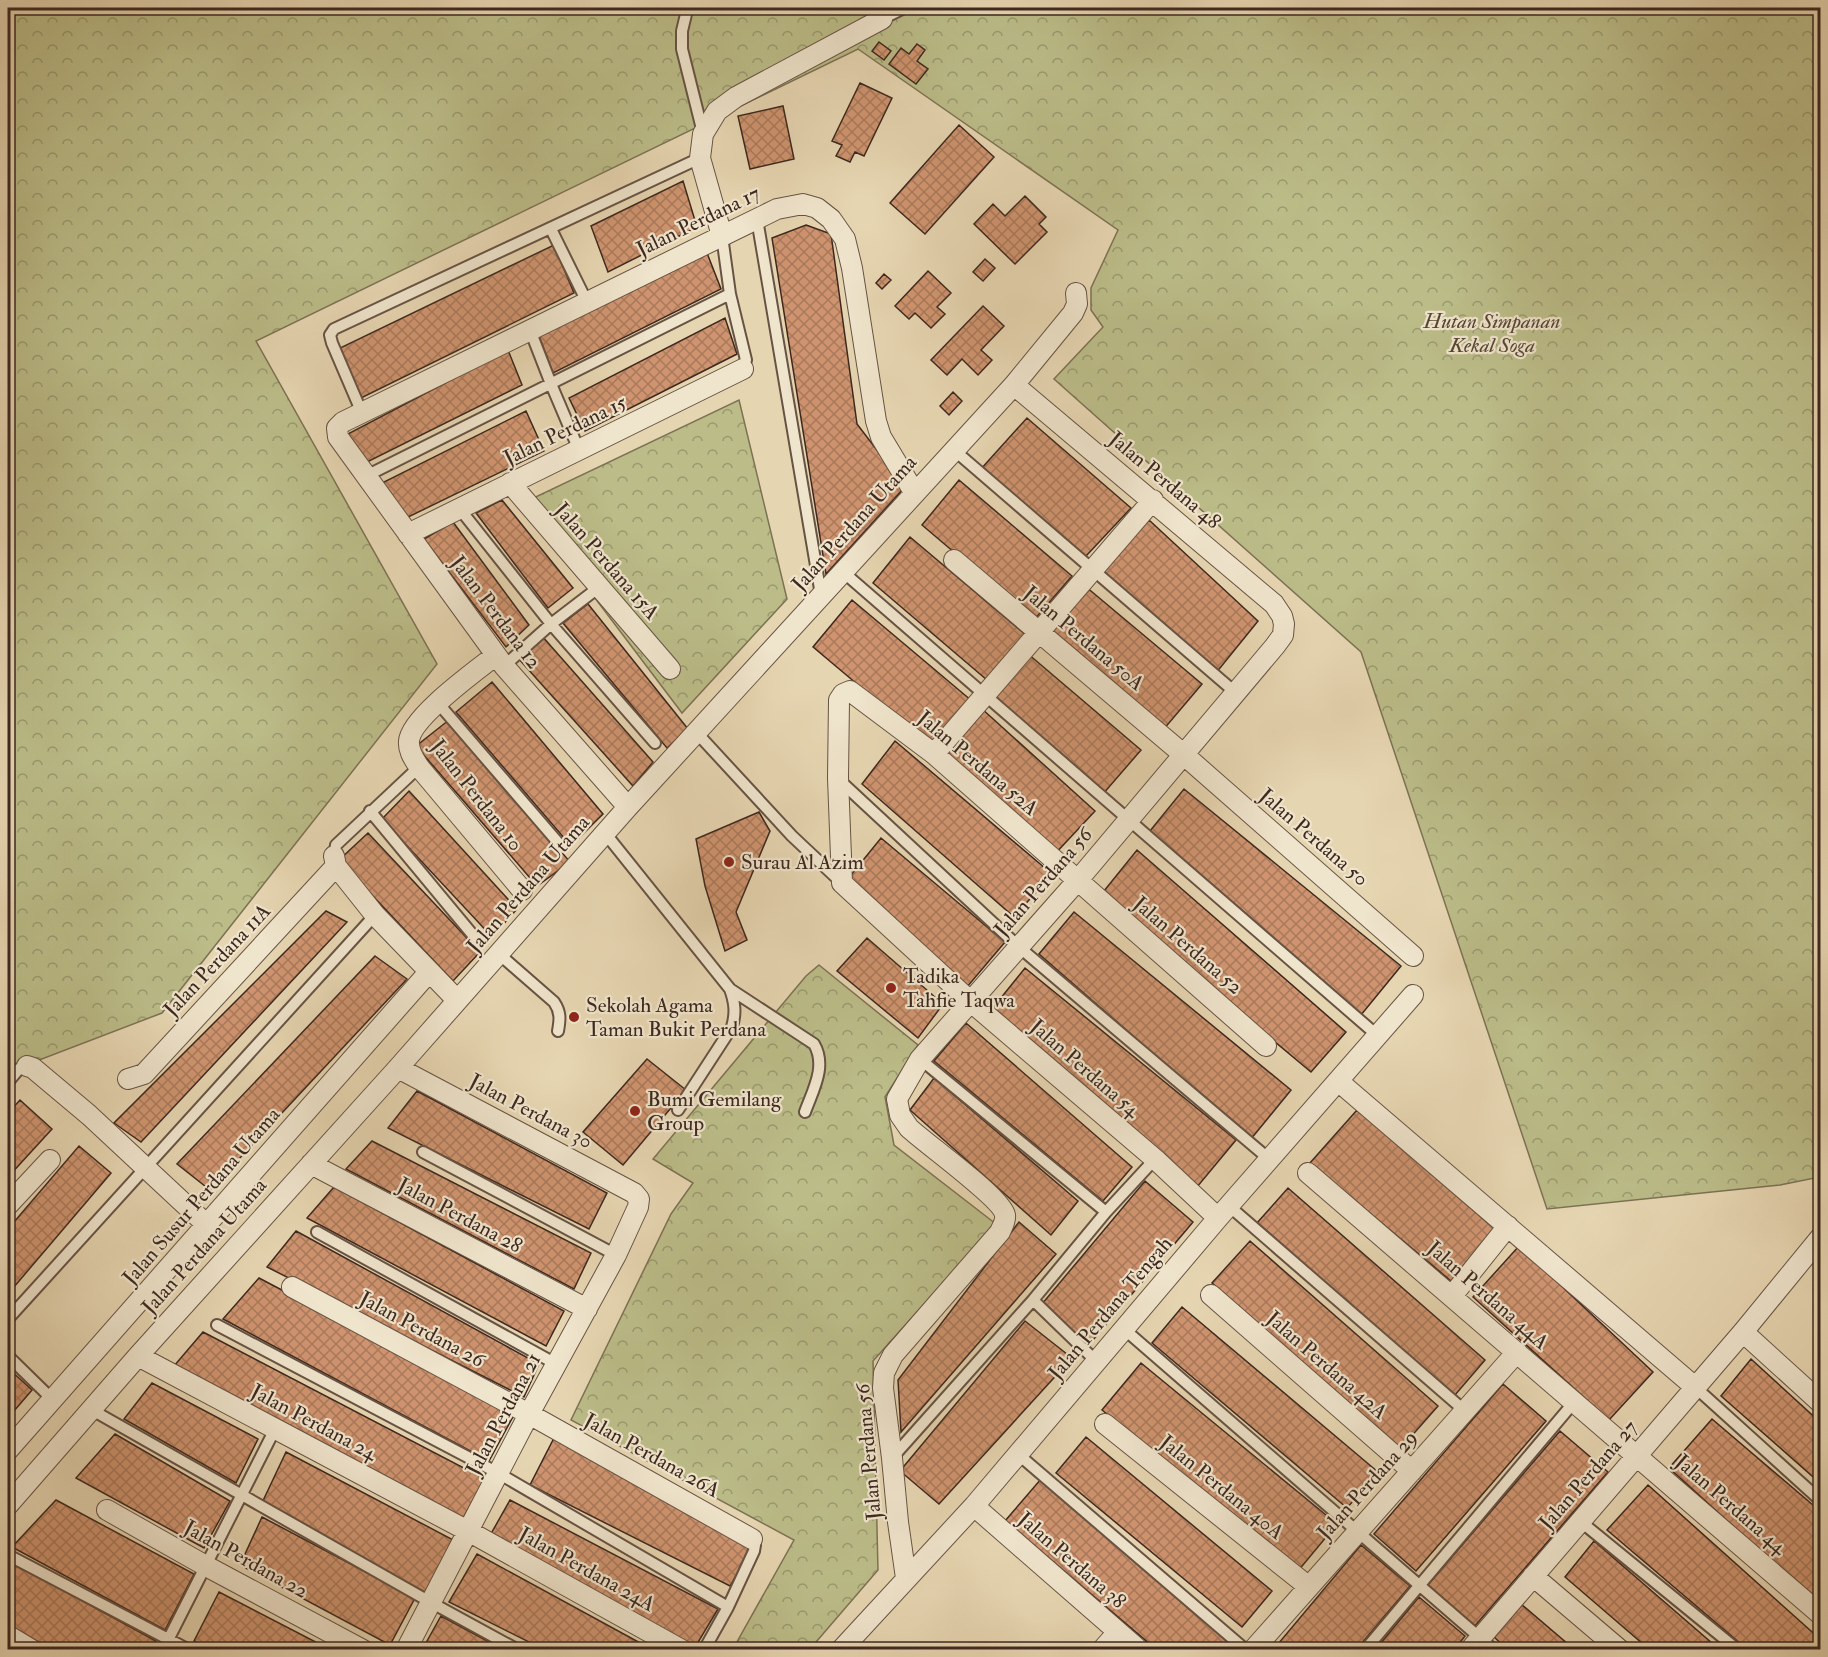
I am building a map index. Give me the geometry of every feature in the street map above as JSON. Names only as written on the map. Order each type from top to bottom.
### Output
[{"type":"street","points":[[722,236],[700,158],[704,134],[717,111],[736,97],[882,19]]},
{"type":"street","name":"Jalan Perdana 17","points":[[338,437],[337,428],[343,422],[362,412],[777,209],[803,204],[817,208],[831,219],[845,239],[852,268],[876,421],[881,437],[914,492]]},
{"type":"street","name":"Jalan Perdana Utama","points":[[8,1505],[628,807],[1014,385],[1073,313],[1077,304],[1076,293]]},
{"type":"street","name":"Jalan Perdana 15","points":[[408,534],[743,369]]},
{"type":"street","name":"Jalan Perdana 48","points":[[1014,385],[1274,604],[1282,616]]},
{"type":"street","name":"Jalan Perdana 12","points":[[338,437],[500,661],[628,807]]},
{"type":"street","name":"Jalan Perdana 15A","points":[[510,483],[670,669]]},
{"type":"street","points":[[934,754],[1152,500]]},
{"type":"street","name":"Jalan Perdana 50A","points":[[954,560],[1183,754]]},
{"type":"street","name":"Jalan Perdana 56","points":[[906,1578],[883,1388],[884,1373],[893,1355],[1000,1233],[1005,1214],[994,1198],[909,1128],[900,1115],[897,1099],[920,1059],[1078,880],[1283,635],[1282,616]]},
{"type":"street","name":"Jalan Perdana 10","points":[[500,661],[438,703],[417,723],[409,740],[411,754],[419,767],[522,890]]},
{"type":"street","name":"Jalan Perdana 52A","points":[[838,778],[838,700],[850,691],[934,754],[1078,880]]},
{"type":"street","name":"Jalan Perdana 50","points":[[1183,754],[1413,956]]},
{"type":"street","points":[[838,778],[842,883]]},
{"type":"street","points":[[335,861],[375,915],[457,1000]]},
{"type":"street","name":"Jalan Perdana 11A","points":[[128,1079],[144,1074],[335,861]]},
{"type":"street","name":"Jalan Perdana 52","points":[[1078,880],[1266,1046]]},
{"type":"street","name":"Jalan Perdana 54","points":[[842,883],[970,1001],[1155,1160],[1223,1212]]},
{"type":"street","name":"Jalan Susur Perdana Utama","points":[[8,1450],[429,972]]},
{"type":"street","name":"Jalan Perdana Tengah","points":[[841,1650],[1019,1455],[1223,1212],[1413,995]]},
{"type":"street","points":[[27,1066],[33,1068],[89,1115],[207,1225]]},
{"type":"street","name":"Jalan Perdana 30","points":[[398,1068],[634,1193],[639,1199]]},
{"type":"street","points":[[1338,1081],[1695,1387]]},
{"type":"street","points":[[8,1205],[50,1160]]},
{"type":"street","name":"Jalan Perdana 28","points":[[311,1164],[587,1309]]},
{"type":"street","name":"Jalan Perdana 44A","points":[[1308,1173],[1637,1455]]},
{"type":"street","name":"Jalan Perdana 21","points":[[406,1650],[498,1473],[616,1255],[638,1207],[639,1199]]},
{"type":"street","points":[[1452,1296],[1508,1226]]},
{"type":"street","name":"Jalan Perdana 27","points":[[1481,1646],[1533,1576],[1821,1238]]},
{"type":"street","name":"Jalan Perdana 26","points":[[292,1287],[530,1414]]},
{"type":"street","name":"Jalan Perdana 42A","points":[[1211,1294],[1412,1471]]},
{"type":"street","points":[[1743,1332],[1821,1402]]},
{"type":"street","name":"Jalan Perdana 29","points":[[1253,1650],[1517,1352]]},
{"type":"street","name":"Jalan Perdana 24","points":[[138,1356],[468,1531]]},
{"type":"street","name":"Jalan Perdana 26A","points":[[530,1414],[752,1539]]},
{"type":"street","name":"Jalan Perdana 40A","points":[[1105,1425],[1309,1587]]},
{"type":"street","name":"Jalan Perdana 44","points":[[1637,1455],[1821,1614]]},
{"type":"street","name":"Jalan Perdana 38","points":[[974,1506],[1139,1650]]},
{"type":"street","name":"Jalan Perdana 22","points":[[107,1510],[363,1650]]},
{"type":"street","name":"Jalan Perdana 24A","points":[[468,1531],[682,1650]]},
{"type":"street","points":[[1533,1576],[1620,1650]]},
{"type":"street","points":[[1102,1650],[1118,1632]]},
{"type":"street","points":[[12,1638],[32,1650]]},
{"type":"lane","points":[[882,19],[904,8]]},
{"type":"lane","points":[[687,10],[682,32],[682,49],[704,134]]},
{"type":"lane","points":[[362,412],[332,343],[330,335],[334,329],[700,158]]},
{"type":"lane","points":[[758,219],[821,595]]},
{"type":"lane","points":[[552,229],[587,302]]},
{"type":"lane","points":[[722,236],[730,294],[746,360],[743,369]]},
{"type":"lane","points":[[366,476],[730,294]]},
{"type":"lane","points":[[530,330],[550,384],[579,450]]},
{"type":"lane","points":[[954,450],[1236,693]]},
{"type":"lane","points":[[459,508],[551,624],[655,743]]},
{"type":"lane","points":[[842,571],[1378,1036]]},
{"type":"lane","points":[[500,661],[598,588]]},
{"type":"lane","points":[[438,703],[561,846]]},
{"type":"lane","points":[[696,732],[792,836],[842,883]]},
{"type":"lane","points":[[335,861],[336,844],[419,767]]},
{"type":"lane","points":[[838,778],[1019,947],[1269,1159]]},
{"type":"lane","points":[[370,812],[477,940]]},
{"type":"lane","points":[[606,833],[730,989],[814,1044],[819,1052],[820,1064],[816,1085],[805,1112]]},
{"type":"lane","points":[[8,1319],[375,915]]},
{"type":"lane","points":[[499,954],[554,1002],[559,1009],[558,1031]]},
{"type":"lane","points":[[678,1110],[732,1027],[735,1005],[730,989]]},
{"type":"lane","points":[[920,1059],[1106,1212]]},
{"type":"lane","points":[[8,1082],[19,1069],[27,1066]]},
{"type":"lane","points":[[423,1152],[616,1255]]},
{"type":"lane","points":[[892,1458],[1033,1300],[1106,1212],[1155,1160]]},
{"type":"lane","points":[[1223,1212],[1465,1411]]},
{"type":"lane","points":[[317,1232],[556,1364]]},
{"type":"lane","points":[[1033,1300],[1097,1362]]},
{"type":"lane","points":[[217,1325],[498,1473],[728,1607]]},
{"type":"lane","points":[[1124,1329],[1419,1585],[1481,1646]]},
{"type":"lane","points":[[8,1356],[53,1400]]},
{"type":"lane","points":[[1695,1387],[1821,1500]]},
{"type":"lane","points":[[1365,1650],[1575,1401]]},
{"type":"lane","points":[[92,1410],[518,1650]]},
{"type":"lane","points":[[163,1650],[275,1429]]},
{"type":"lane","points":[[1019,1455],[1246,1650]]},
{"type":"lane","points":[[1580,1521],[1738,1650]]},
{"type":"lane","points":[[704,1650],[728,1607],[754,1551],[752,1539]]},
{"type":"lane","points":[[8,1555],[189,1650]]},
{"type":"green space","name":"Hutan Simpanan Kekal Soga","points":[[8,8],[1820,8],[1820,1177],[1780,1185],[1547,1209],[1361,652],[1054,379],[1103,327],[1091,310],[1091,288],[1118,230],[858,49],[256,341],[437,664],[162,1013],[8,1072]]},
{"type":"green space","points":[[739,400],[787,599],[682,713],[523,503]]},
{"type":"green space","points":[[819,965],[918,1045],[885,1097],[894,1145],[996,1224],[873,1361],[878,1570],[810,1649],[733,1649],[794,1540],[571,1420],[671,1214],[693,1183],[653,1159],[806,976]]},
{"type":"building","points":[[879,42],[891,51],[884,60],[872,51]]},
{"type":"building","points":[[917,44],[925,50],[917,61],[928,69],[916,84],[889,64],[901,48],[909,54]]},
{"type":"building","points":[[860,83],[892,98],[864,156],[855,152],[850,162],[836,156],[842,145],[832,141]]},
{"type":"building","points":[[783,106],[794,159],[750,169],[738,116]]},
{"type":"building","points":[[959,125],[994,157],[925,234],[890,203]]},
{"type":"building","points":[[683,181],[697,227],[608,272],[591,226]]},
{"type":"building","points":[[1025,196],[1046,217],[1039,224],[1047,232],[1015,264],[974,224],[993,204],[1005,216]]},
{"type":"building","points":[[806,225],[831,234],[857,424],[905,487],[826,574],[772,238]]},
{"type":"building","points":[[554,245],[574,293],[361,398],[338,349]]},
{"type":"building","points":[[707,253],[721,289],[553,373],[539,336]]},
{"type":"building","points":[[985,259],[995,268],[983,281],[973,272]]},
{"type":"building","points":[[928,271],[951,293],[937,307],[945,314],[931,328],[915,313],[909,319],[895,306]]},
{"type":"building","points":[[884,274],[891,280],[882,289],[876,283]]},
{"type":"building","points":[[983,306],[1004,326],[981,350],[992,360],[978,375],[962,359],[947,375],[931,360]]},
{"type":"building","points":[[725,318],[737,354],[585,431],[569,398]]},
{"type":"building","points":[[508,350],[522,385],[365,463],[346,435]]},
{"type":"building","points":[[953,392],[962,401],[949,415],[940,406]]},
{"type":"building","points":[[526,411],[544,451],[404,519],[382,483]]},
{"type":"building","points":[[1027,418],[1131,508],[1086,556],[981,469]]},
{"type":"building","points":[[959,480],[1072,576],[1034,620],[922,525]]},
{"type":"building","points":[[502,500],[573,588],[548,608],[476,513]]},
{"type":"building","points":[[1149,520],[1258,621],[1216,673],[1101,572]]},
{"type":"building","points":[[453,522],[529,625],[506,647],[424,539]]},
{"type":"building","points":[[910,537],[1026,635],[987,680],[873,583]]},
{"type":"building","points":[[1085,586],[1202,684],[1163,730],[1047,632]]},
{"type":"building","points":[[852,600],[972,701],[932,747],[813,647]]},
{"type":"building","points":[[588,604],[688,729],[667,748],[563,623]]},
{"type":"building","points":[[542,636],[653,762],[633,786],[518,658]]},
{"type":"building","points":[[1027,653],[1141,750],[1103,794],[990,699]]},
{"type":"building","points":[[492,682],[603,814],[571,846],[456,712]]},
{"type":"building","points":[[981,708],[1095,811],[1054,855],[941,753]]},
{"type":"building","points":[[449,720],[570,862],[537,886],[416,746]]},
{"type":"building","points":[[895,741],[1052,874],[1014,917],[862,784]]},
{"type":"building","points":[[1184,789],[1401,966],[1361,1015],[1150,831]]},
{"type":"building","points":[[409,791],[517,909],[492,937],[382,819]]},
{"type":"building","name":"Surau Al Azim","points":[[759,812],[770,831],[736,912],[747,940],[725,951],[705,886],[696,839]]},
{"type":"building","points":[[368,833],[480,952],[453,981],[339,860]]},
{"type":"building","points":[[881,838],[1005,942],[967,987],[847,880]]},
{"type":"building","points":[[1137,850],[1346,1032],[1311,1072],[1100,896]]},
{"type":"building","points":[[326,911],[347,922],[141,1142],[114,1123]]},
{"type":"building","points":[[1074,912],[1291,1090],[1251,1139],[1039,954]]},
{"type":"building","name":"Tadika Tahfie Taqwa","points":[[867,938],[943,1004],[918,1038],[837,971]]},
{"type":"building","points":[[375,956],[407,979],[210,1190],[177,1164]]},
{"type":"building","points":[[1025,968],[1236,1140],[1197,1187],[992,1009]]},
{"type":"building","points":[[966,1023],[1132,1167],[1103,1201],[934,1061]]},
{"type":"building","name":"Bumi Gemilang Group","points":[[647,1059],[686,1090],[623,1165],[583,1132]]},
{"type":"building","points":[[934,1078],[1078,1201],[1051,1235],[910,1110]]},
{"type":"building","points":[[417,1091],[607,1193],[589,1229],[388,1128]]},
{"type":"building","points":[[20,1100],[52,1129],[8,1177],[8,1113]]},
{"type":"building","points":[[1357,1110],[1494,1228],[1451,1281],[1310,1163]]},
{"type":"building","points":[[372,1141],[591,1253],[574,1289],[346,1169]]},
{"type":"building","points":[[79,1146],[111,1173],[8,1294],[8,1229]]},
{"type":"building","points":[[1145,1181],[1193,1222],[1088,1346],[1042,1304]]},
{"type":"building","points":[[334,1187],[564,1311],[546,1346],[307,1218]]},
{"type":"building","points":[[1288,1188],[1485,1360],[1455,1395],[1257,1223]]},
{"type":"building","points":[[1019,1222],[1056,1254],[901,1432],[898,1380]]},
{"type":"building","points":[[296,1231],[539,1364],[524,1397],[267,1267]]},
{"type":"building","points":[[1250,1241],[1438,1406],[1401,1448],[1212,1283]]},
{"type":"building","points":[[1519,1246],[1653,1372],[1609,1420],[1473,1297]]},
{"type":"building","points":[[259,1278],[515,1413],[489,1461],[223,1319]]},
{"type":"building","points":[[1182,1307],[1378,1472],[1347,1508],[1152,1343]]},
{"type":"building","points":[[1025,1321],[1072,1358],[939,1504],[900,1471]]},
{"type":"building","points":[[203,1332],[485,1479],[462,1520],[174,1366]]},
{"type":"building","points":[[1751,1359],[1820,1422],[1820,1483],[1721,1396]]},
{"type":"building","points":[[1141,1363],[1337,1524],[1298,1571],[1102,1410]]},
{"type":"building","points":[[8,1368],[32,1390],[8,1418]]},
{"type":"building","points":[[152,1383],[258,1439],[236,1483],[124,1419]]},
{"type":"building","points":[[1503,1384],[1546,1421],[1416,1571],[1374,1534]]},
{"type":"building","points":[[1712,1419],[1820,1511],[1820,1605],[1669,1468]]},
{"type":"building","points":[[1560,1431],[1608,1472],[1474,1627],[1427,1586]]},
{"type":"building","points":[[115,1434],[230,1501],[204,1548],[76,1478]]},
{"type":"building","points":[[555,1436],[753,1546],[730,1586],[530,1485]]},
{"type":"building","points":[[1086,1437],[1272,1591],[1242,1627],[1056,1473]]},
{"type":"building","points":[[286,1452],[457,1542],[428,1594],[261,1505]]},
{"type":"building","points":[[1041,1479],[1242,1650],[1157,1650],[1005,1521]]},
{"type":"building","points":[[1648,1485],[1820,1639],[1818,1650],[1748,1650],[1607,1530]]},
{"type":"building","points":[[56,1500],[194,1574],[165,1630],[12,1547]]},
{"type":"building","points":[[510,1500],[718,1609],[694,1649],[488,1539]]},
{"type":"building","points":[[262,1517],[415,1598],[390,1645],[240,1565]]},
{"type":"building","points":[[1594,1541],[1720,1650],[1650,1650],[1565,1577]]},
{"type":"building","points":[[1361,1545],[1410,1586],[1356,1650],[1273,1650]]},
{"type":"building","points":[[477,1554],[653,1650],[545,1650],[449,1602]]},
{"type":"building","points":[[8,1560],[156,1641],[151,1650],[52,1650],[8,1625]]},
{"type":"building","points":[[219,1592],[331,1650],[210,1650],[194,1641]]},
{"type":"building","points":[[1419,1597],[1465,1636],[1454,1650],[1375,1650]]},
{"type":"building","points":[[1521,1604],[1575,1650],[1508,1650],[1494,1637]]},
{"type":"building","points":[[441,1616],[504,1650],[422,1650]]},
{"type":"place","name":"Surau Al Azim","points":[[729,862]]},
{"type":"place","name":"Tadika Tahfie Taqwa","points":[[891,988]]},
{"type":"place","name":"Sekolah Agama Taman Bukit Perdana","points":[[574,1017]]},
{"type":"place","name":"Bumi Gemilang Group","points":[[635,1111]]}]
